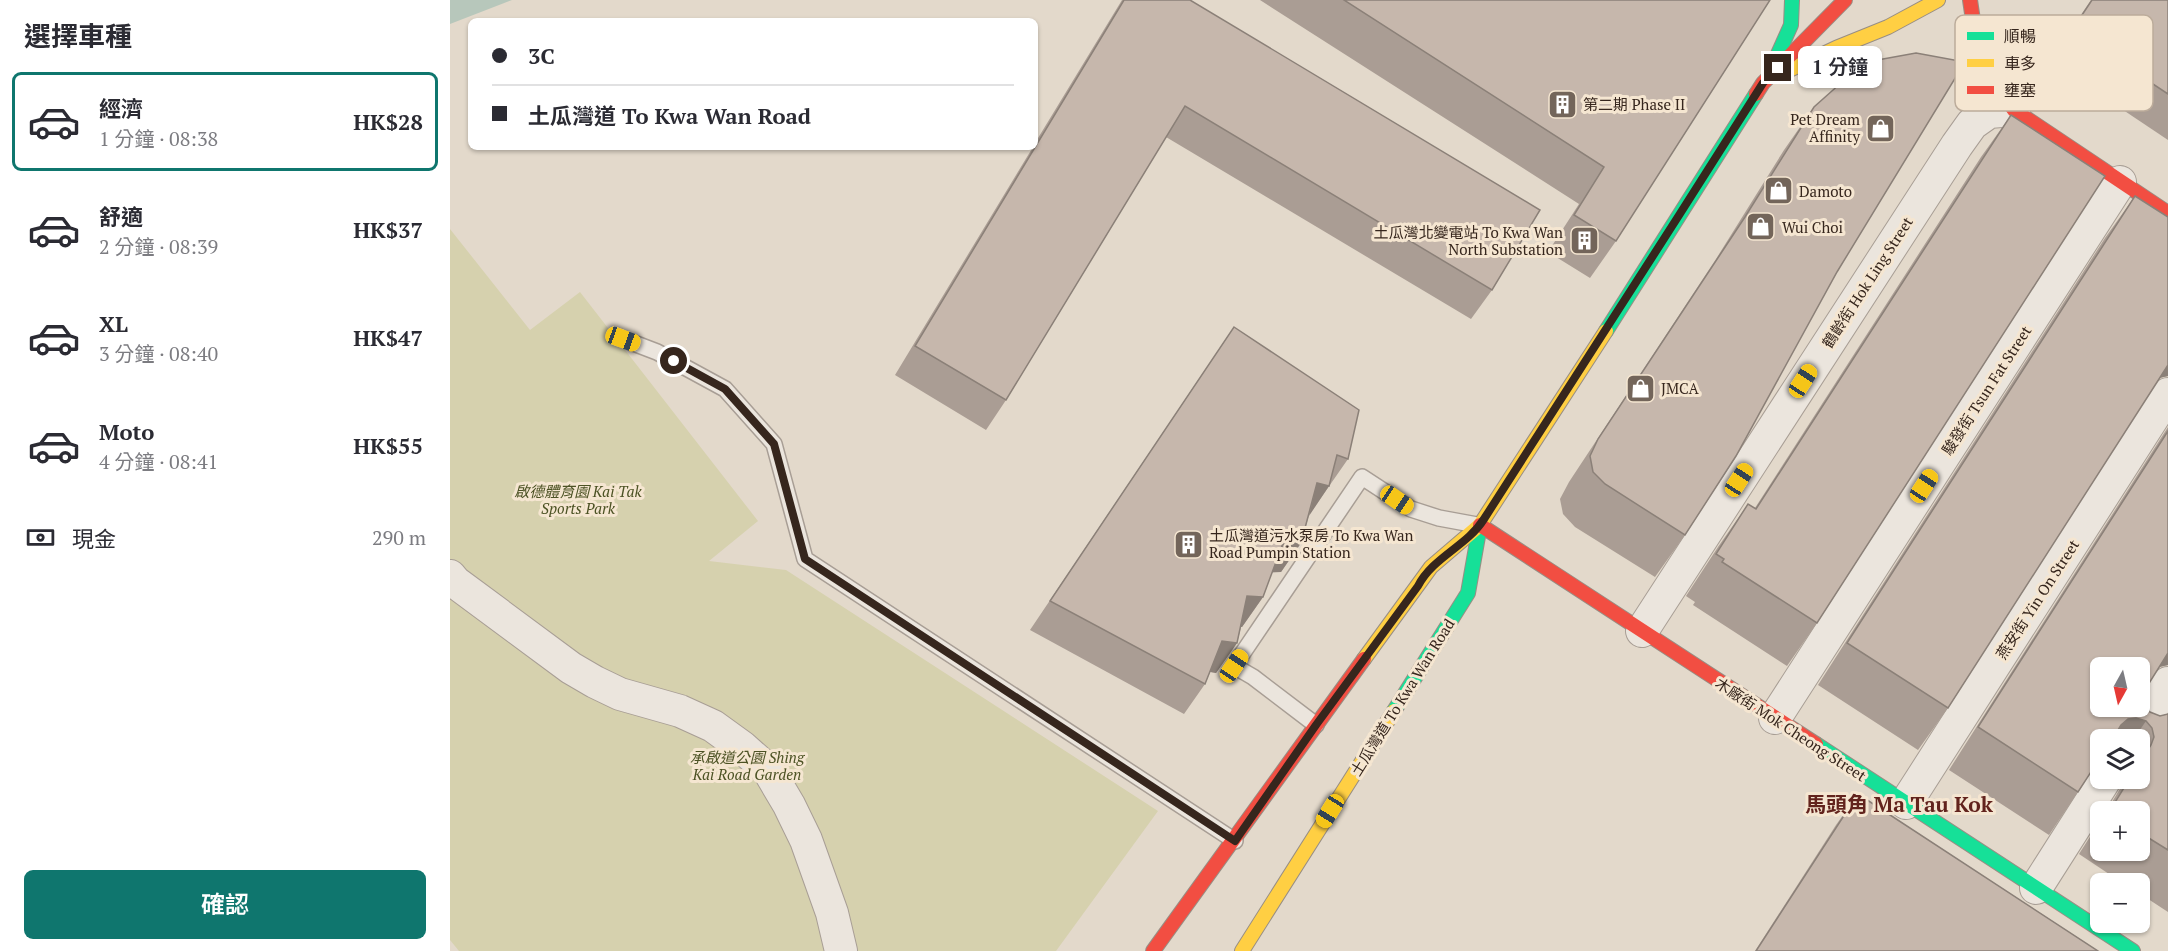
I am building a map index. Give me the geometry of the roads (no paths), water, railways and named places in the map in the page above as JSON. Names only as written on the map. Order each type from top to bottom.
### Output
[{"type":"main road","points":[[1763,83],[1788,37],[1794,7],[1792,0]]},
{"type":"main road","name":"土瓜灣道 To Kwa Wan Road","points":[[1153,951],[1235,841],[1423,576],[1480,525],[1608,329],[1763,83],[1845,0]]},
{"type":"main road","points":[[1763,83],[1836,48],[1888,27],[1938,0]]},
{"type":"main road","points":[[1970,0],[1972,15]]},
{"type":"main road","points":[[2015,111],[2168,213]]},
{"type":"main road","name":"土瓜灣道 To Kwa Wan Road","points":[[1242,951],[1468,593],[1480,525]]},
{"type":"main road","name":"木廠街 Mok Cheong Street","points":[[1480,525],[2133,951]]},
{"type":"street","name":"鶴齡街 Hok Ling Street","points":[[1642,631],[1957,145],[1972,124],[1989,112],[2002,111]]},
{"type":"street","name":"駿發街 Tsun Fat Street","points":[[1775,718],[2120,182]]},
{"type":"street","name":"燕安街 Yin On Street","points":[[1906,803],[2168,394]]},
{"type":"street","points":[[450,576],[571,668],[620,694],[680,711],[713,726],[769,771],[806,840],[832,913],[841,951]]},
{"type":"street","points":[[2138,729],[2168,682]]},
{"type":"street","points":[[2036,888],[2099,789]]},
{"type":"lane","points":[[623,339],[657,352],[725,389],[774,444],[805,559],[1235,841]]},
{"type":"lane","points":[[1316,725],[1253,677],[1234,666],[1362,477],[1411,509],[1439,518],[1480,525]]},
{"type":"place","name":"第二期 Phase II","points":[[1562,104]]},
{"type":"place","name":"Pet Dream Affinity","points":[[1881,128]]},
{"type":"place","name":"Damoto","points":[[1778,191]]},
{"type":"place","name":"Wui Choi","points":[[1761,227]]},
{"type":"place","name":"土瓜灣北變電站 To Kwa Wan North Substation","points":[[1584,241]]},
{"type":"place","name":"JMCA","points":[[1640,388]]},
{"type":"place","name":"土瓜灣道污水泵房 To Kwa Wan Road Pumpin Station","points":[[1188,544]]},
{"type":"district","name":"馬頭角 Ma Tau Kok","points":[[1899,804]]},
{"type":"park label","name":"啟德體育園 Kai Tak Sports Park","points":[[578,500]]},
{"type":"park label","name":"承啟道公園 Shing Kai Road Garden","points":[[747,766]]}]
